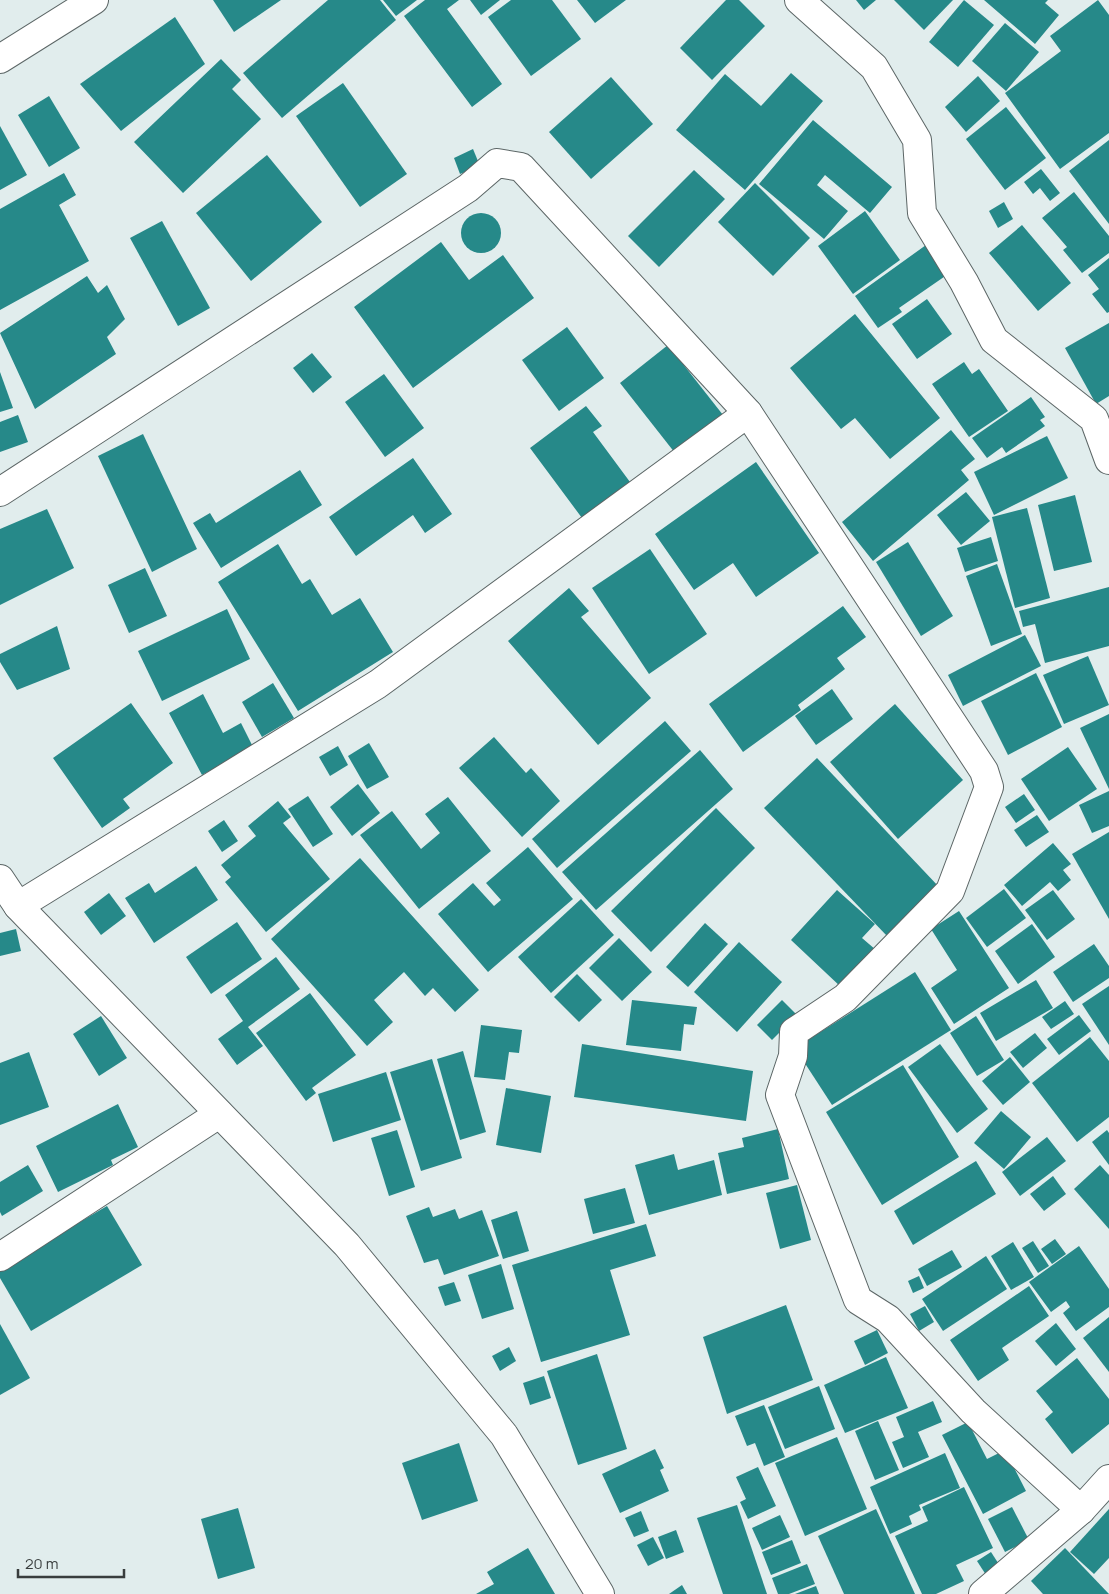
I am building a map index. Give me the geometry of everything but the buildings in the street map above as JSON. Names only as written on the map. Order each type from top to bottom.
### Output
[{"type":"street","points":[[0,59],[94,0]]},
{"type":"street","points":[[799,0],[874,67],[917,140],[922,213],[964,282],[994,340],[1094,419],[1109,460]]},
{"type":"street","points":[[0,492],[468,188],[497,164],[521,167],[748,413],[984,771],[990,787],[950,891],[845,998],[794,1032],[793,1056],[780,1095],[858,1300],[888,1319],[973,1411],[1081,1510]]},
{"type":"street","points":[[18,906],[378,684],[748,413]]},
{"type":"street","points":[[0,879],[18,906],[346,1245],[504,1435],[600,1594]]},
{"type":"street","points":[[0,1257],[219,1114]]},
{"type":"street","points":[[983,1594],[1081,1510],[1109,1479]]}]
